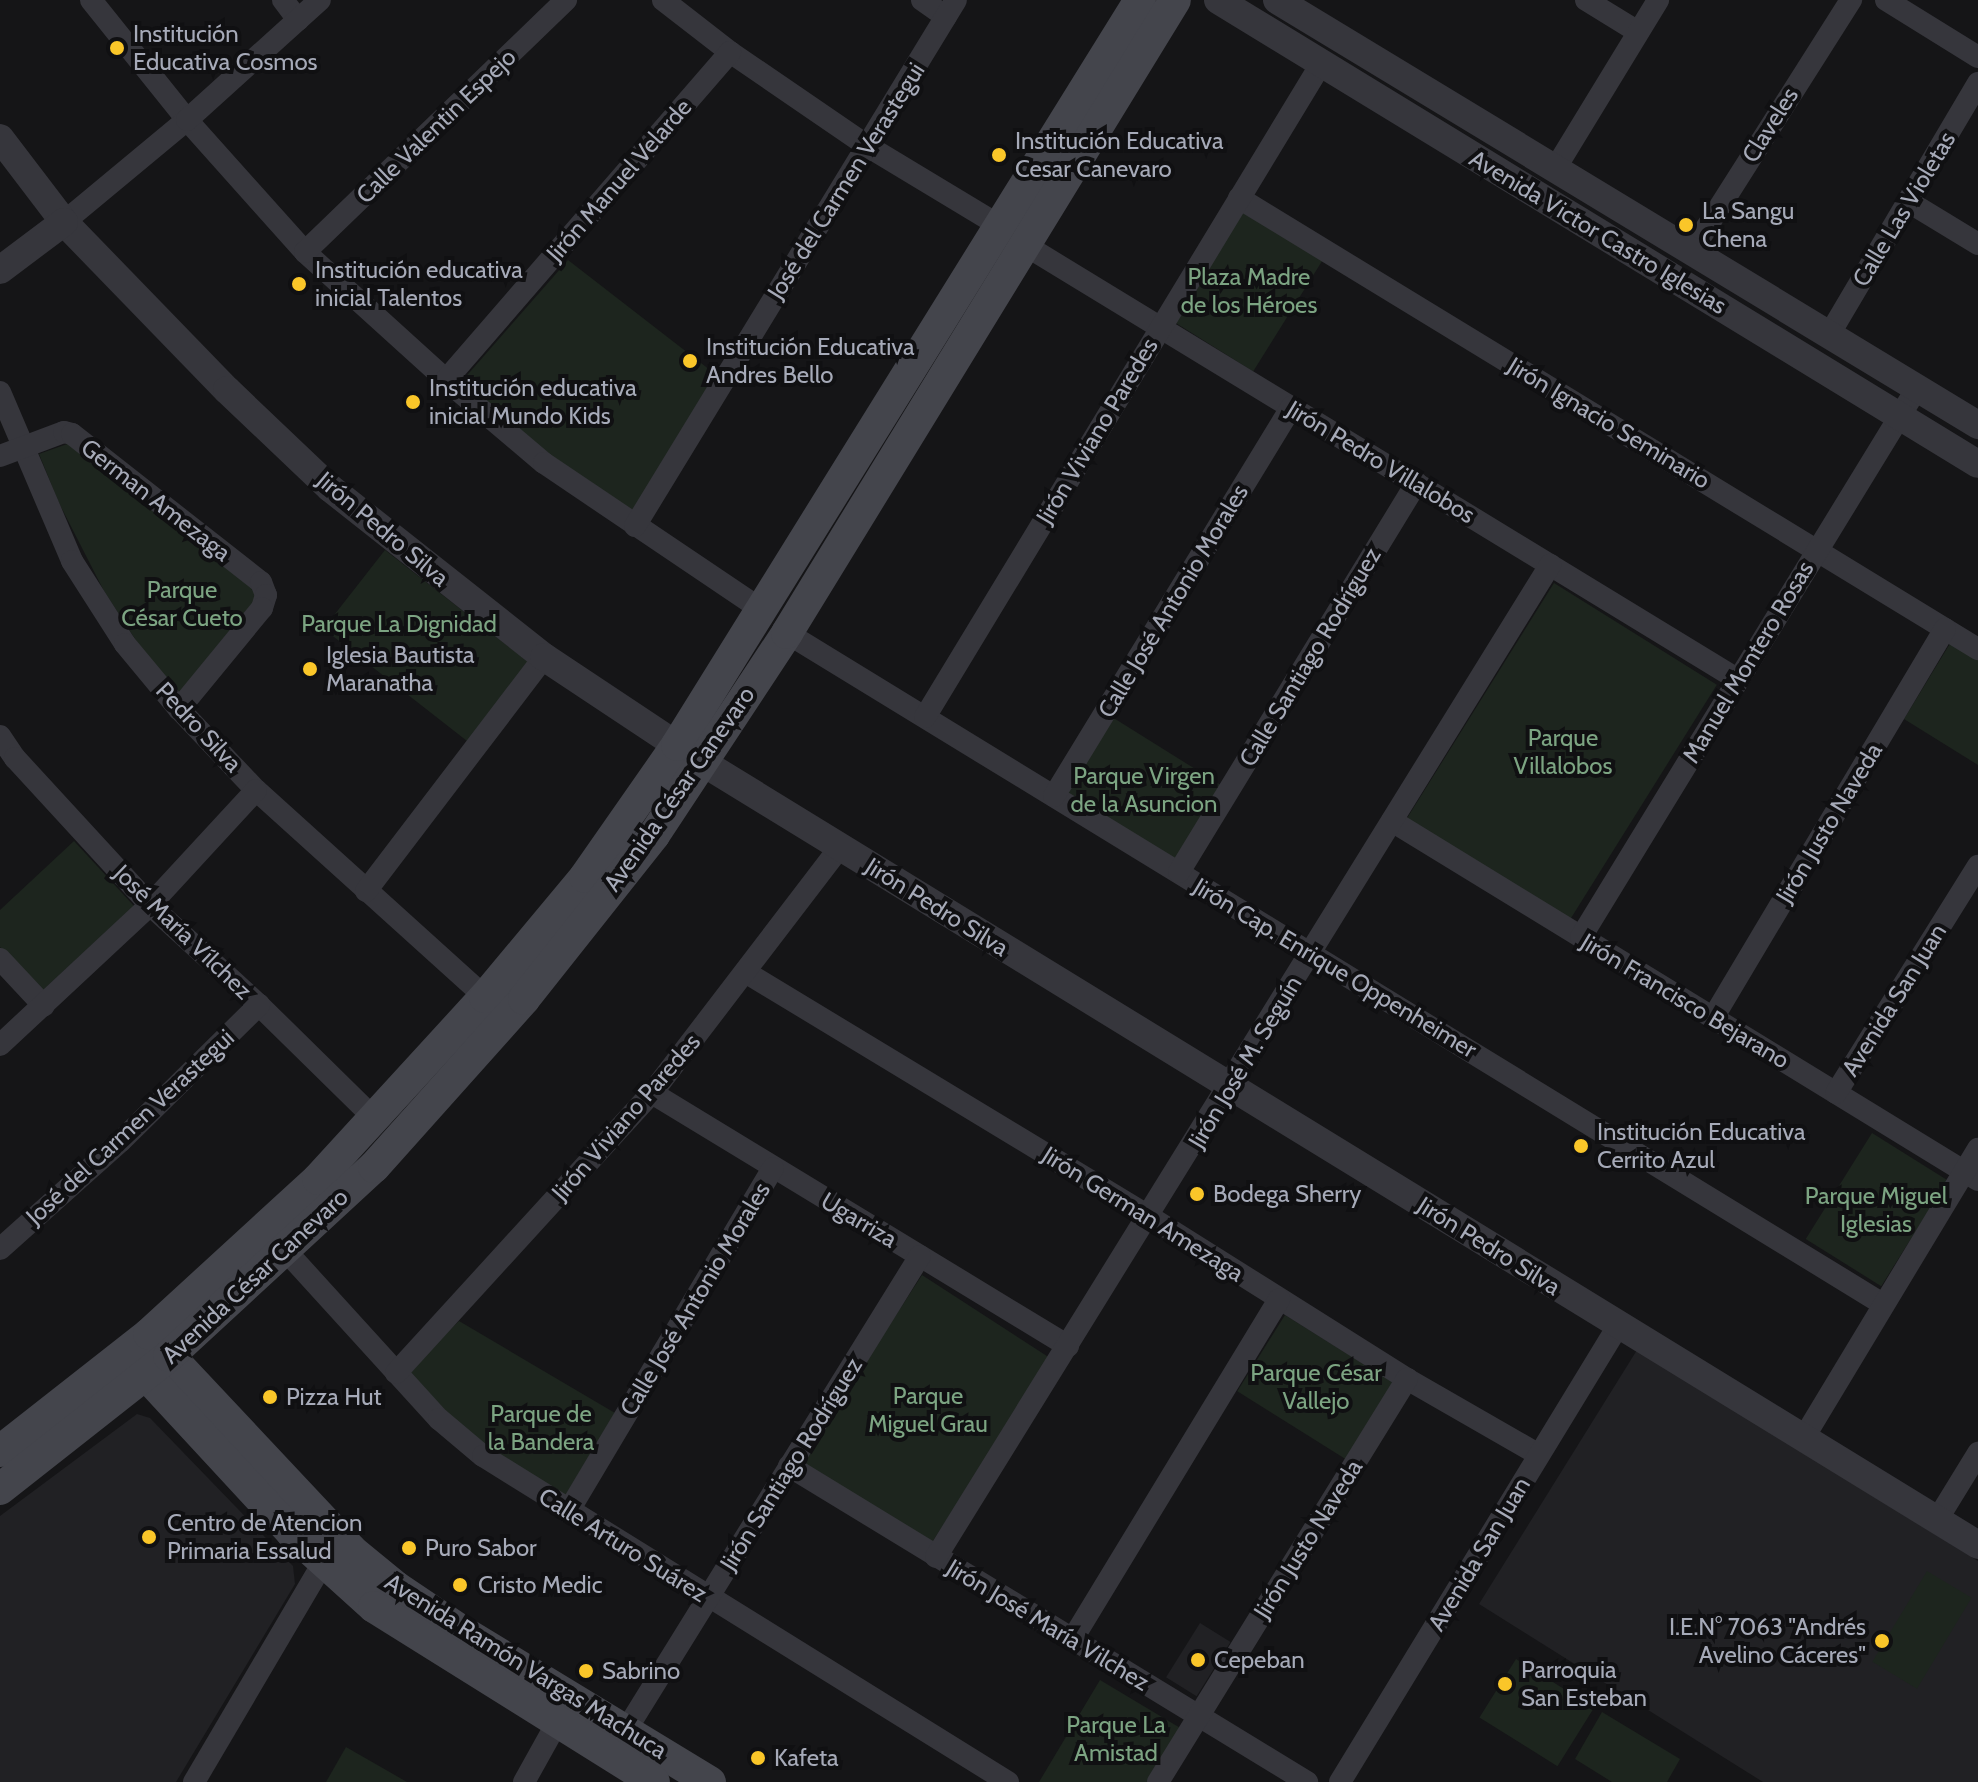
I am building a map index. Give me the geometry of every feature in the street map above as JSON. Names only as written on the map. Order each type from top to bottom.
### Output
[{"type":"main road","name":"Avenida César Canevaro","points":[[0,1489],[147,1354],[375,1119],[485,997],[787,633],[1013,236],[1140,0]]},
{"type":"main road","name":"Avenida César Canevaro","points":[[0,1451],[147,1354],[285,1250],[374,1167],[524,999],[654,835],[690,753],[762,610],[1175,0]]},
{"type":"main road","name":"Avenida Ramón Vargas Machuca","points":[[147,1354],[323,1563],[374,1607],[558,1721],[618,1742],[710,1782]]},
{"type":"main road","name":"Avenida Ramón Vargas Machuca","points":[[147,1354],[351,1550],[618,1742],[654,1782]]},
{"type":"street","points":[[91,0],[187,120],[305,252],[446,380],[544,463],[762,610]]},
{"type":"street","points":[[283,0],[298,20]]},
{"type":"street","points":[[0,270],[64,222],[187,120],[320,0]]},
{"type":"street","name":"Calle Valentin Espejo","points":[[305,252],[566,0]]},
{"type":"street","name":"Jirón Pedro Villalobos","points":[[663,0],[730,52],[869,147],[1737,679]]},
{"type":"street","points":[[922,0],[951,8]]},
{"type":"street","name":"Avenida Victor Castro Iglesias","points":[[1218,0],[1978,464]]},
{"type":"street","name":"Avenida Victor Castro Iglesias","points":[[1277,0],[1978,425]]},
{"type":"street","points":[[1586,0],[1638,32]]},
{"type":"street","points":[[1555,169],[1658,0]]},
{"type":"street","name":"Claveles","points":[[1691,252],[1851,0]]},
{"type":"street","points":[[1886,0],[1978,57]]},
{"type":"street","name":"José del Carmen Verastegui","points":[[635,526],[951,8]]},
{"type":"street","name":"Jirón Manuel Velarde","points":[[446,380],[730,52]]},
{"type":"street","name":"Jirón Viviano Paredes","points":[[925,717],[1321,64]]},
{"type":"street","name":"Calle Las Violetas","points":[[1829,335],[1978,83]]},
{"type":"street","name":"Jirón Pedro Silva","points":[[0,138],[64,222],[227,390],[330,488],[544,657],[840,847],[1978,1545]]},
{"type":"street","name":"Jirón Ignacio Seminario","points":[[1239,198],[1978,649]]},
{"type":"street","points":[[1909,202],[1978,244]]},
{"type":"street","name":"Manuel Montero Rosas","points":[[1581,937],[1917,388]]},
{"type":"street","name":"Pedro Silva","points":[[0,392],[21,448],[72,561],[125,644],[179,709],[256,790],[485,997]]},
{"type":"street","name":"Calle José Antonio Morales","points":[[1054,796],[1291,407]]},
{"type":"street","name":"German Amezaga","points":[[21,448],[64,432],[72,434],[261,582],[266,595],[262,608],[179,709]]},
{"type":"street","points":[[0,456],[21,448]]},
{"type":"street","name":"Calle Santiago Rodríguez","points":[[1179,872],[1416,483]]},
{"type":"street","name":"Jirón José M. Seguín","points":[[936,1557],[1150,1217],[1550,565]]},
{"type":"street","name":"Jirón Justo Naveda","points":[[1713,1018],[1945,629]]},
{"type":"street","name":"Jirón Cap. Enrique Oppenheimer","points":[[787,633],[1883,1304]]},
{"type":"street","points":[[366,891],[544,657]]},
{"type":"street","name":"José María Vílchez","points":[[0,736],[15,758],[150,905],[259,1005],[375,1119]]},
{"type":"street","points":[[0,1045],[150,905],[256,790]]},
{"type":"street","name":"Jirón Francisco Bejarano","points":[[1392,821],[1971,1176]]},
{"type":"street","name":"Jirón Viviano Paredes","points":[[396,1373],[652,1093],[747,973],[840,847]]},
{"type":"street","name":"Avenida San Juan","points":[[1836,1093],[1978,866]]},
{"type":"street","points":[[0,959],[44,1006]]},
{"type":"street","name":"Jirón German Amezaga","points":[[747,973],[1150,1217],[1407,1379],[1539,1455]]},
{"type":"street","name":"José del Carmen Verastegui","points":[[0,1249],[121,1141],[259,1005]]},
{"type":"street","name":"Ugarriza","points":[[652,1093],[1068,1346]]},
{"type":"street","points":[[1803,1439],[1883,1304],[1971,1176],[1978,1149]]},
{"type":"street","name":"Calle José Antonio Morales","points":[[568,1512],[773,1168]]},
{"type":"street","name":"Calle Arturo Suárez","points":[[285,1250],[396,1373],[461,1439],[568,1512],[1008,1782]]},
{"type":"street","name":"Jirón Santiago Rodríguez","points":[[618,1742],[920,1256]]},
{"type":"street","points":[[1072,1640],[1279,1299]]},
{"type":"street","name":"Avenida San Juan","points":[[1340,1782],[1618,1326]]},
{"type":"street","name":"Jirón Justo Naveda","points":[[1158,1782],[1407,1379]]},
{"type":"street","points":[[1937,1520],[1978,1453]]},
{"type":"street","name":"Jirón José María Vilchez","points":[[789,1466],[1307,1782]]},
{"type":"street","points":[[194,1782],[323,1563]]},
{"type":"street","points":[[524,1782],[558,1721]]},
{"type":"shaded area","points":[[1637,1350],[1978,1561],[1978,1782],[1763,1782],[1479,1604]]},
{"type":"shaded area","points":[[137,1414],[150,1418],[293,1566],[295,1584],[176,1782],[0,1782],[0,1516]]},
{"type":"shaded area","name":"Cepeban","points":[[1200,1623],[1231,1642],[1197,1696],[1166,1677]]},
{"type":"green space","name":"Plaza Madre de los Héroes","points":[[1242,210],[1323,260],[1253,371],[1173,321]]},
{"type":"green space","points":[[568,260],[719,377],[630,515],[541,453],[462,381]]},
{"type":"green space","name":"Parque César Cueto","points":[[70,443],[259,595],[179,693],[146,656],[104,591],[58,501],[39,454]]},
{"type":"green space","name":"Parque La Dignidad","points":[[385,550],[529,663],[468,741],[323,629]]},
{"type":"green space","name":"Parque Villalobos","points":[[1554,583],[1717,685],[1570,921],[1407,819]]},
{"type":"green space","points":[[1951,642],[1978,659],[1978,765],[1904,719]]},
{"type":"green space","name":"Parque Virgen de la Asuncion","points":[[1112,717],[1222,786],[1175,861],[1065,792]]},
{"type":"green space","points":[[74,841],[134,906],[41,992],[0,947],[0,910]]},
{"type":"green space","name":"Parque Miguel Iglesias","points":[[1872,1133],[1947,1180],[1881,1286],[1806,1239]]},
{"type":"green space","name":"Parque Miguel Grau","points":[[922,1275],[1051,1359],[930,1545],[801,1461]]},
{"type":"green space","name":"Parque César Vallejo","points":[[1285,1315],[1394,1383],[1346,1459],[1237,1391]]},
{"type":"green space","name":"Parque de la Bandera","points":[[459,1321],[615,1413],[563,1500],[488,1454],[407,1371]]},
{"type":"green space","points":[[1927,1571],[1972,1598],[1917,1689],[1872,1662]]},
{"type":"green space","points":[[1516,1659],[1594,1708],[1557,1766],[1479,1718]]},
{"type":"green space","name":"Parque La Amistad","points":[[1100,1680],[1182,1729],[1150,1782],[1039,1782]]},
{"type":"green space","points":[[1602,1712],[1680,1759],[1667,1782],[1612,1782],[1575,1759]]},
{"type":"green space","points":[[346,1747],[407,1782],[326,1782]]},
{"type":"place","name":"Institución Educativa Cosmos","points":[[117,48]]},
{"type":"place","name":"Institución Educativa Cesar Canevaro","points":[[999,155]]},
{"type":"place","name":"La Sangu Chena","points":[[1686,225]]},
{"type":"place","name":"Institución educativa inicial Talentos","points":[[299,284]]},
{"type":"place","name":"Institución Educativa Andres Bello","points":[[690,361]]},
{"type":"place","name":"Institución educativa inicial Mundo Kids","points":[[413,402]]},
{"type":"place","name":"Iglesia Bautista Maranatha","points":[[310,669]]},
{"type":"place","name":"Institución Educativa Cerrito Azul","points":[[1581,1146]]},
{"type":"place","name":"Bodega Sherry","points":[[1197,1194]]},
{"type":"place","name":"Pizza Hut","points":[[270,1397]]},
{"type":"place","name":"Centro de Atencion Primaria Essalud","points":[[149,1537]]},
{"type":"place","name":"Puro Sabor","points":[[409,1548]]},
{"type":"place","name":"Cristo Medic","points":[[460,1585]]},
{"type":"place","name":"I.E.N° 7063 \"Andrés Avelino Cáceres\"","points":[[1882,1641]]},
{"type":"place","name":"Cepeban","points":[[1198,1660]]},
{"type":"place","name":"Sabrino","points":[[586,1671]]},
{"type":"place","name":"Parroquia San Esteban","points":[[1505,1684]]},
{"type":"place","name":"Kafeta","points":[[758,1758]]}]
